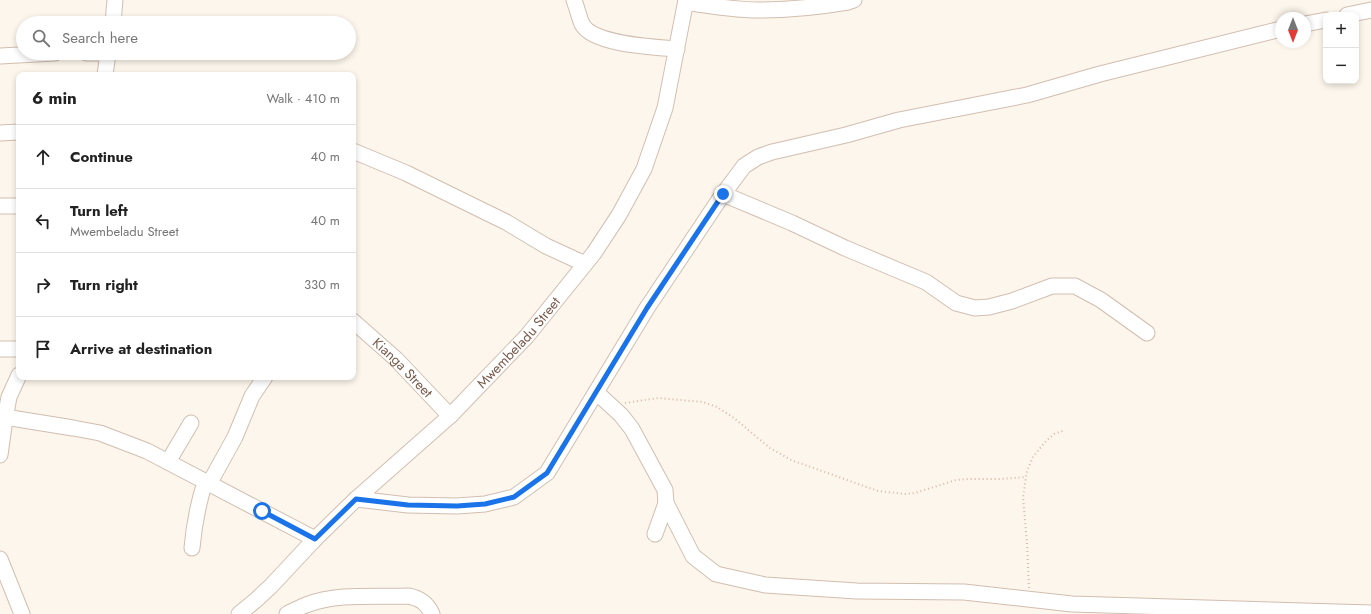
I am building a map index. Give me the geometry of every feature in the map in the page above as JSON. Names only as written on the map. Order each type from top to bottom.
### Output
[{"type":"street","points":[[114,16],[115,0]]},
{"type":"street","points":[[574,0],[582,25],[590,33],[621,43],[677,49]]},
{"type":"street","points":[[686,1],[726,8],[758,10],[803,9],[854,0]]},
{"type":"street","name":"Mwembeladu Street","points":[[241,614],[272,586],[315,539],[356,499],[450,416],[527,336],[594,253],[619,215],[644,169],[665,108],[686,1]]},
{"type":"street","points":[[1359,12],[1371,10]]},
{"type":"street","points":[[1311,23],[1323,21]]},
{"type":"street","points":[[356,499],[408,505],[457,506],[485,504],[514,497],[547,473],[647,308],[723,194],[744,166],[758,157],[772,152],[846,135],[899,120],[1027,95],[1100,74],[1275,30]]},
{"type":"street","points":[[0,56],[16,55]]},
{"type":"street","points":[[105,72],[107,60]]},
{"type":"street","points":[[0,133],[16,132]]},
{"type":"street","points":[[356,152],[406,173],[506,222],[546,246],[585,264]]},
{"type":"street","points":[[723,194],[926,282],[956,303],[975,308],[989,307],[1012,301],[1052,286],[1075,286],[1101,300],[1147,333]]},
{"type":"street","points":[[0,206],[16,206]]},
{"type":"street","name":"Kianga Street","points":[[356,324],[396,359],[450,416]]},
{"type":"street","points":[[0,349],[16,349]]},
{"type":"street","points":[[0,455],[9,397],[6,391],[16,379]]},
{"type":"street","points":[[192,548],[197,508],[207,483],[235,438],[252,396],[263,380]]},
{"type":"street","points":[[596,392],[621,415],[636,435],[665,490],[666,503],[693,556],[716,574],[765,585],[858,591],[964,592],[1072,604],[1371,613]]},
{"type":"street","points":[[5,417],[100,433],[147,451],[315,539]]},
{"type":"street","points":[[168,462],[191,423]]},
{"type":"street","points":[[655,534],[666,503]]},
{"type":"street","points":[[0,559],[22,614]]},
{"type":"street","points":[[287,614],[307,604],[347,596],[416,597],[425,602],[432,614]]},
{"type":"path","points":[[612,407],[630,402],[658,398],[703,402],[717,407],[734,418],[770,448],[791,460],[856,484],[890,493],[915,494],[956,480],[1025,477]]},
{"type":"path","points":[[1029,599],[1027,543],[1023,497],[1026,470],[1033,457],[1046,441],[1054,434],[1065,430]]},
{"type":"route","points":[[262,511],[315,539],[356,499],[408,505],[457,506],[485,504],[514,497],[547,473],[647,308],[723,194]]}]
